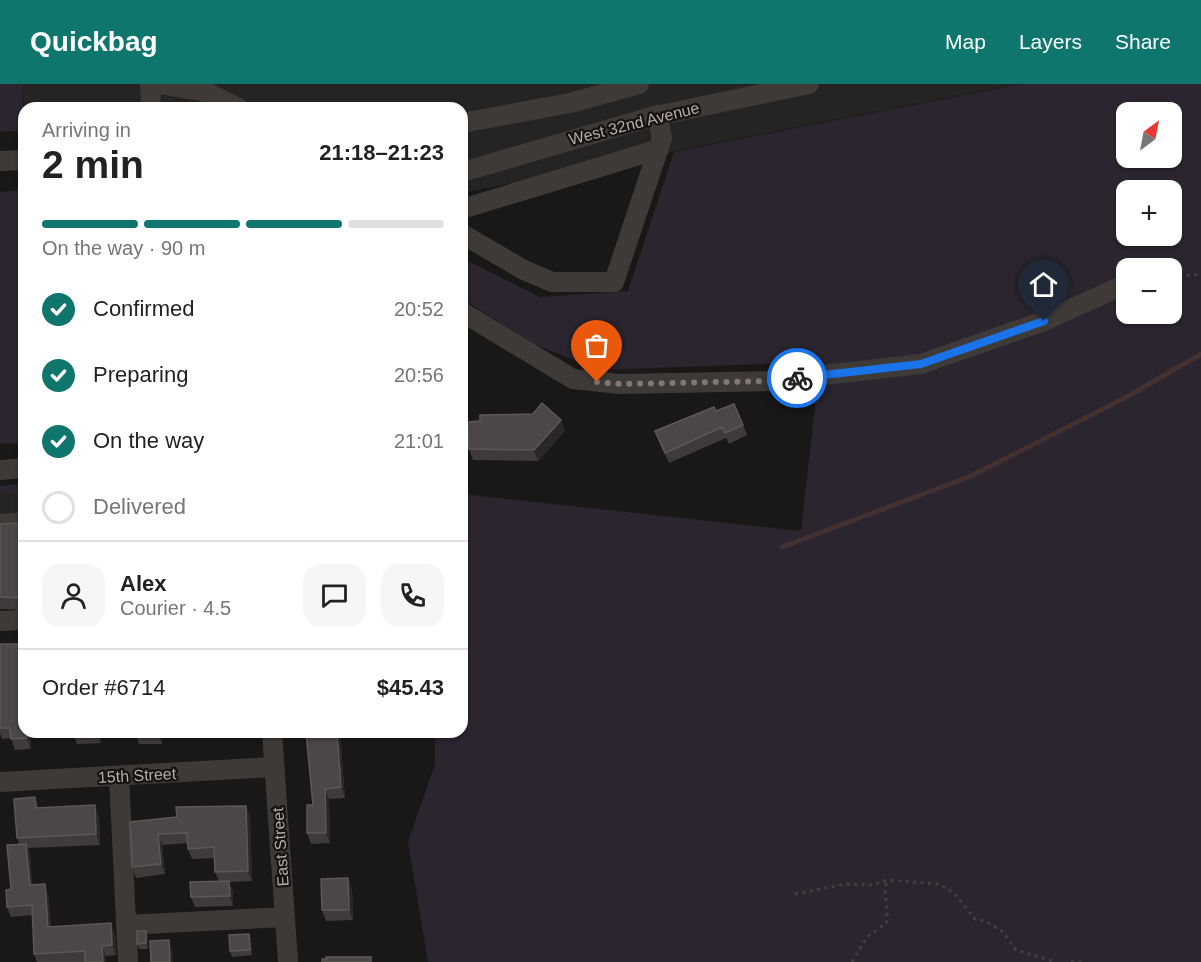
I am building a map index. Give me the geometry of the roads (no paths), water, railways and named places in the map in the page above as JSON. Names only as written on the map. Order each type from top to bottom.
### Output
[{"type":"street","points":[[150,84],[151,102]]},
{"type":"street","points":[[160,84],[206,93],[225,102]]},
{"type":"street","points":[[468,122],[570,103],[639,84]]},
{"type":"street","name":"West 32nd Avenue","points":[[468,170],[657,115],[809,84]]},
{"type":"street","points":[[468,237],[524,270],[552,282],[614,282],[662,138],[657,115]]},
{"type":"street","points":[[468,207],[659,149]]},
{"type":"street","points":[[0,161],[18,160]]},
{"type":"street","points":[[468,316],[573,379],[620,384],[771,381],[921,364],[1044,321],[1116,289]]},
{"type":"street","points":[[0,470],[18,468]]},
{"type":"street","points":[[0,524],[18,522]]},
{"type":"street","points":[[0,621],[18,620]]},
{"type":"street","name":"East Street","points":[[272,738],[288,962]]},
{"type":"street","name":"15th Street","points":[[0,782],[274,767]]},
{"type":"street","points":[[119,776],[128,962]]},
{"type":"street","points":[[126,925],[285,917]]},
{"type":"waterway","points":[[782,547],[971,476],[1123,399],[1201,354]]}]
